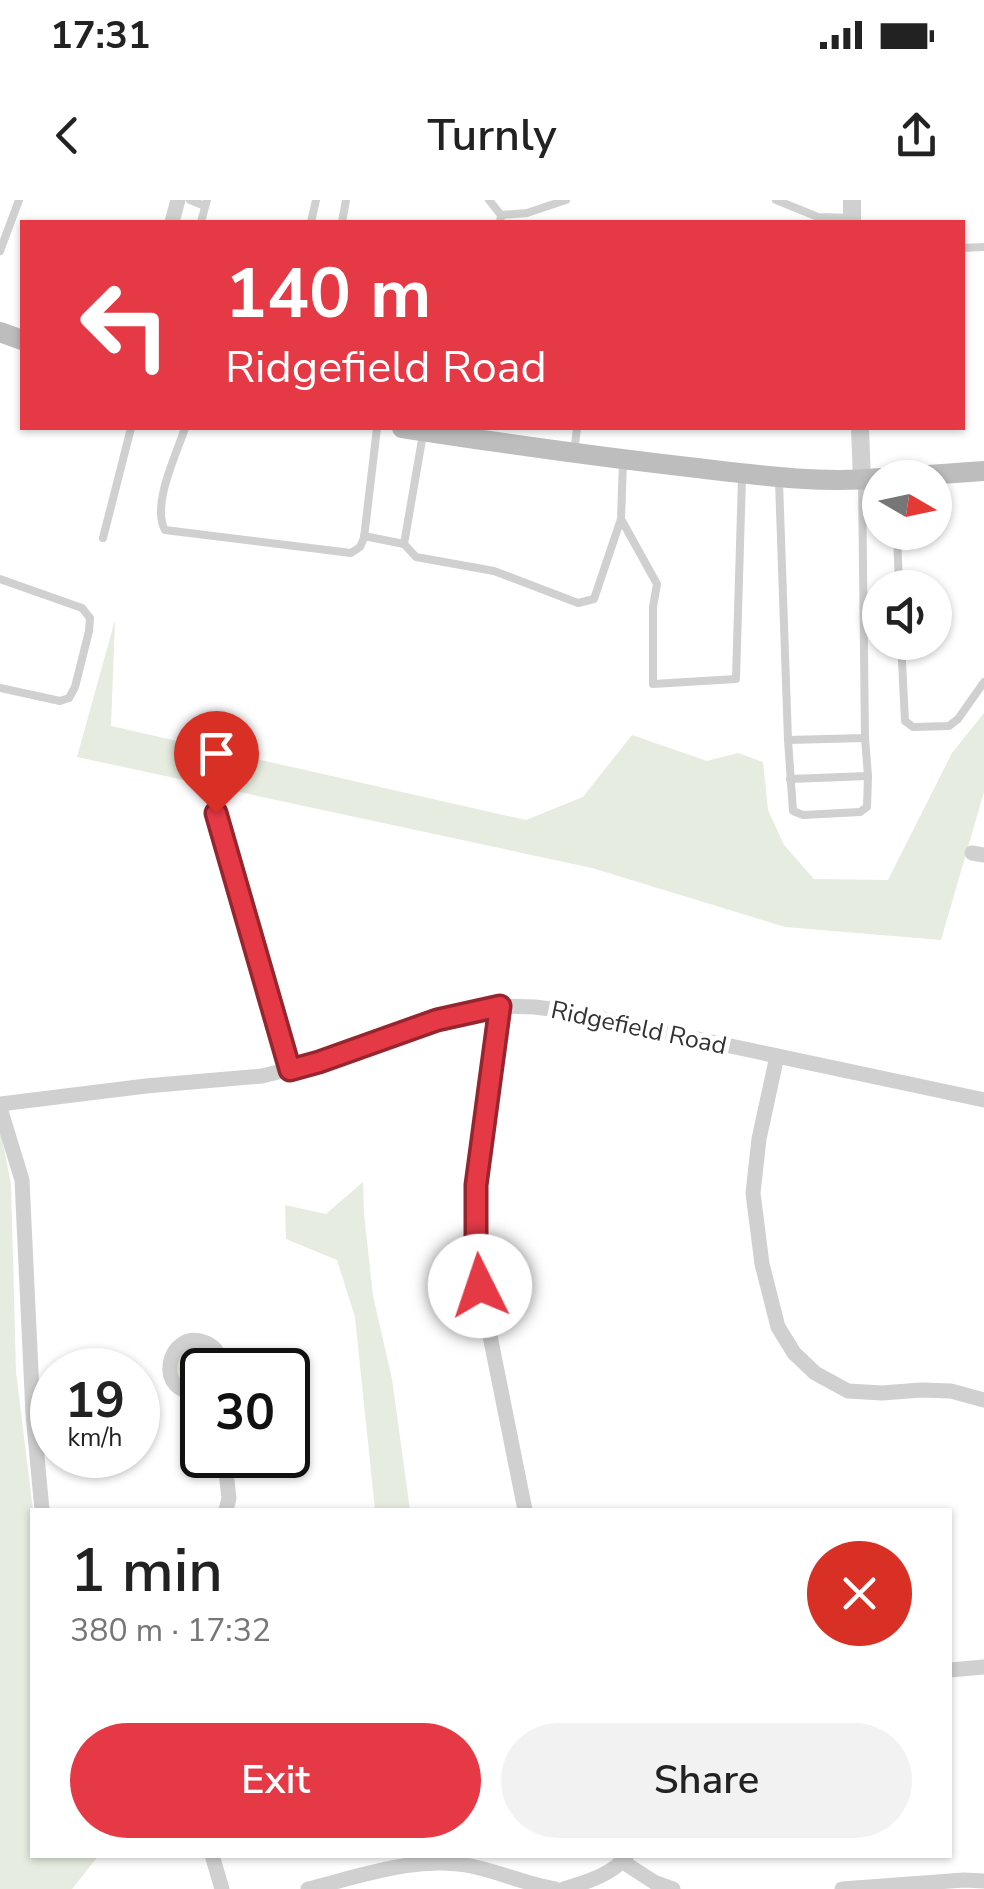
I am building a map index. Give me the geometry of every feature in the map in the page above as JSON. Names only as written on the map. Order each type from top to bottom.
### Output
[{"type":"main road","points":[[417,430],[451,431],[574,453],[742,473],[862,478]]},
{"type":"main road","points":[[952,473],[984,471]]},
{"type":"street","points":[[861,430],[877,460]]},
{"type":"street","points":[[216,813],[290,1070]]},
{"type":"street","points":[[500,1006],[476,1185],[476,1238],[480,1286],[525,1508]]},
{"type":"street","name":"Ridgefield Road","points":[[0,1106],[146,1086],[262,1076],[319,1062],[437,1020],[500,1006],[566,1011],[984,1100]]},
{"type":"street","points":[[777,1056],[759,1139],[753,1193],[762,1264],[778,1327],[794,1353],[815,1373],[848,1392],[951,1391],[984,1400]]},
{"type":"street","points":[[0,1106],[22,1180],[33,1414],[42,1508]]},
{"type":"street","points":[[180,1387],[174,1382],[169,1365],[176,1350],[191,1341],[212,1348]]},
{"type":"street","points":[[226,1508],[227,1478]]},
{"type":"street","points":[[952,1670],[984,1667]]},
{"type":"street","points":[[213,1858],[222,1889]]},
{"type":"street","points":[[564,1889],[594,1880],[625,1858],[654,1882],[673,1889]]},
{"type":"street","points":[[308,1889],[426,1862],[474,1866],[533,1886],[555,1889]]},
{"type":"street","points":[[842,1889],[984,1881]]},
{"type":"lane","points":[[0,251],[19,200]]},
{"type":"lane","points":[[190,200],[206,203]]},
{"type":"lane","points":[[488,200],[500,219],[566,200]]},
{"type":"lane","points":[[778,200],[818,217],[852,213]]},
{"type":"lane","points":[[103,538],[131,430]]},
{"type":"lane","points":[[185,430],[163,491],[161,524],[165,530],[351,553],[360,547],[364,536],[377,430]]},
{"type":"lane","points":[[574,453],[578,430]]},
{"type":"lane","points":[[404,544],[424,431]]},
{"type":"lane","points":[[364,536],[404,544],[416,556],[494,570],[578,603],[588,602],[594,600],[621,519],[623,460]]},
{"type":"lane","points":[[621,519],[657,584],[653,608],[653,684],[736,679],[742,473]]},
{"type":"lane","points":[[778,476],[790,780],[793,811],[803,815],[860,812],[867,807],[865,738],[880,550]]},
{"type":"lane","points":[[0,579],[82,608],[90,618],[76,687],[69,698],[60,701],[0,688]]},
{"type":"lane","points":[[902,660],[904,721],[913,727],[949,726],[984,682]]},
{"type":"lane","points":[[788,740],[865,738]]},
{"type":"lane","points":[[790,780],[868,776]]},
{"type":"shaded area","points":[[115,620],[111,726],[526,820],[583,797],[632,735],[707,761],[738,753],[763,762],[768,810],[784,845],[814,879],[888,880],[952,753],[984,713],[984,792],[941,940],[785,927],[592,868],[77,757]]},
{"type":"shaded area","points":[[0,1128],[11,1184],[16,1372],[33,1508],[30,1858],[97,1858],[72,1889],[0,1889]]},
{"type":"shaded area","points":[[363,1182],[373,1296],[392,1379],[410,1508],[375,1508],[355,1317],[337,1260],[286,1239],[285,1205],[326,1214]]},
{"type":"shaded area","points":[[180,1354],[180,1378],[174,1359]]},
{"type":"route","points":[[216,813],[290,1070],[437,1020],[500,1006],[476,1185],[480,1286]]}]
